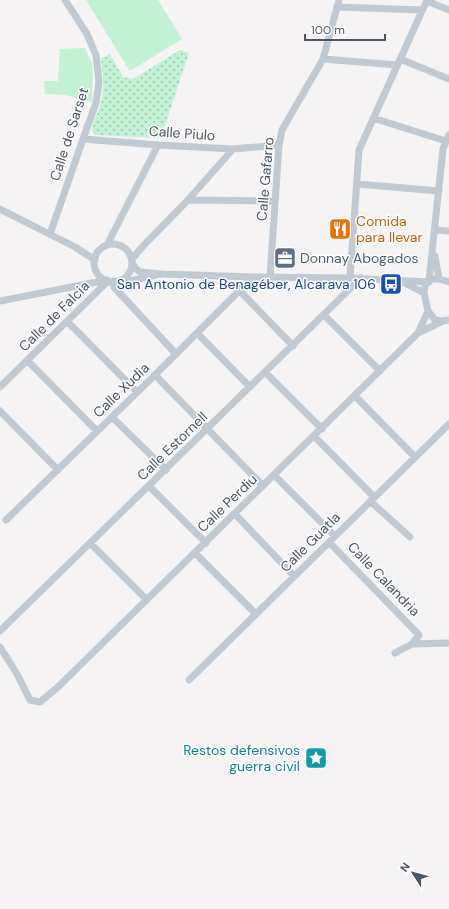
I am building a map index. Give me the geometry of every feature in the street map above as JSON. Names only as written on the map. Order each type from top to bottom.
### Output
[{"type":"street","name":"Calle de Sarset","points":[[50,234],[96,103],[99,82],[96,55],[87,34],[65,0]]},
{"type":"street","points":[[350,278],[359,150],[427,0],[449,10]]},
{"type":"street","points":[[338,3],[422,10]]},
{"type":"street","name":"Calle Gafarro","points":[[270,277],[279,145],[282,130],[323,59],[338,3]]},
{"type":"street","points":[[323,59],[399,62],[449,79]]},
{"type":"street","points":[[373,118],[448,138],[444,149],[445,164],[439,191],[429,281],[425,286],[424,293],[428,311],[435,320],[446,321]]},
{"type":"street","name":"Calle Piulo","points":[[83,138],[158,145],[233,149],[279,145]]},
{"type":"street","points":[[107,245],[158,145]]},
{"type":"street","points":[[233,149],[188,200],[144,245],[132,260],[129,272],[125,277],[112,281],[99,275],[94,260],[98,252],[107,245],[119,244],[128,252],[132,260],[135,268],[140,272],[253,277],[361,278],[429,281],[432,279],[439,279],[449,282]]},
{"type":"street","points":[[356,184],[439,191]]},
{"type":"street","points":[[188,200],[276,200]]},
{"type":"street","points":[[0,209],[76,247],[94,260]]},
{"type":"street","points":[[435,230],[449,231]]},
{"type":"street","points":[[76,247],[98,252]]},
{"type":"street","points":[[433,248],[439,279]]},
{"type":"street","points":[[87,284],[97,272]]},
{"type":"street","points":[[0,301],[87,284],[112,281],[130,281],[162,274]]},
{"type":"street","name":"Calle Xudia","points":[[6,520],[198,333],[253,277]]},
{"type":"street","name":"Calle Estornell","points":[[0,631],[361,278]]},
{"type":"street","points":[[398,279],[424,293]]},
{"type":"street","points":[[112,281],[114,287],[176,354]]},
{"type":"street","name":"Calle de Falcia","points":[[0,387],[67,321],[112,281]]},
{"type":"street","points":[[240,291],[293,346]]},
{"type":"street","name":"Calle Perdiu","points":[[0,647],[17,674],[30,700],[40,702],[53,692],[418,333],[428,311]]},
{"type":"street","points":[[324,315],[380,371]]},
{"type":"street","points":[[67,321],[137,392]]},
{"type":"street","name":"Calle Perdiu","points":[[418,333],[446,321]]},
{"type":"street","points":[[198,333],[250,387]]},
{"type":"street","points":[[28,361],[98,431]]},
{"type":"street","points":[[266,372],[322,428]]},
{"type":"street","points":[[155,375],[263,486]]},
{"type":"street","points":[[355,396],[415,457]]},
{"type":"street","points":[[0,411],[58,470]]},
{"type":"street","points":[[112,417],[166,470]]},
{"type":"street","name":"Calle Guatla","points":[[189,680],[449,424]]},
{"type":"street","points":[[314,436],[372,499],[410,537]]},
{"type":"street","name":"Calle Calandria","points":[[274,476],[419,635],[412,644]]},
{"type":"street","points":[[149,486],[206,543]]},
{"type":"street","points":[[235,514],[294,576]]},
{"type":"street","points":[[90,543],[147,600]]},
{"type":"street","points":[[195,553],[256,614]]},
{"type":"street","points":[[395,653],[412,644],[449,643]]},
{"type":"green space","points":[[86,0],[158,0],[182,39],[130,71]]},
{"type":"green space","points":[[85,48],[92,64],[92,102],[65,95],[45,94],[44,81],[58,81],[60,49]]},
{"type":"green space","points":[[180,50],[189,53],[161,138],[95,135],[92,130],[102,100],[103,88],[101,59],[110,54],[123,77],[133,79]]},
{"type":"place","name":"Comida para llevar","points":[[340,229]]},
{"type":"place","name":"Donnay Abogados","points":[[285,258]]},
{"type":"place","name":"San Antonio de Benagéber, Alcarava 106","points":[[391,284]]},
{"type":"place","name":"Restos defensivos guerra civil","points":[[316,758]]}]
